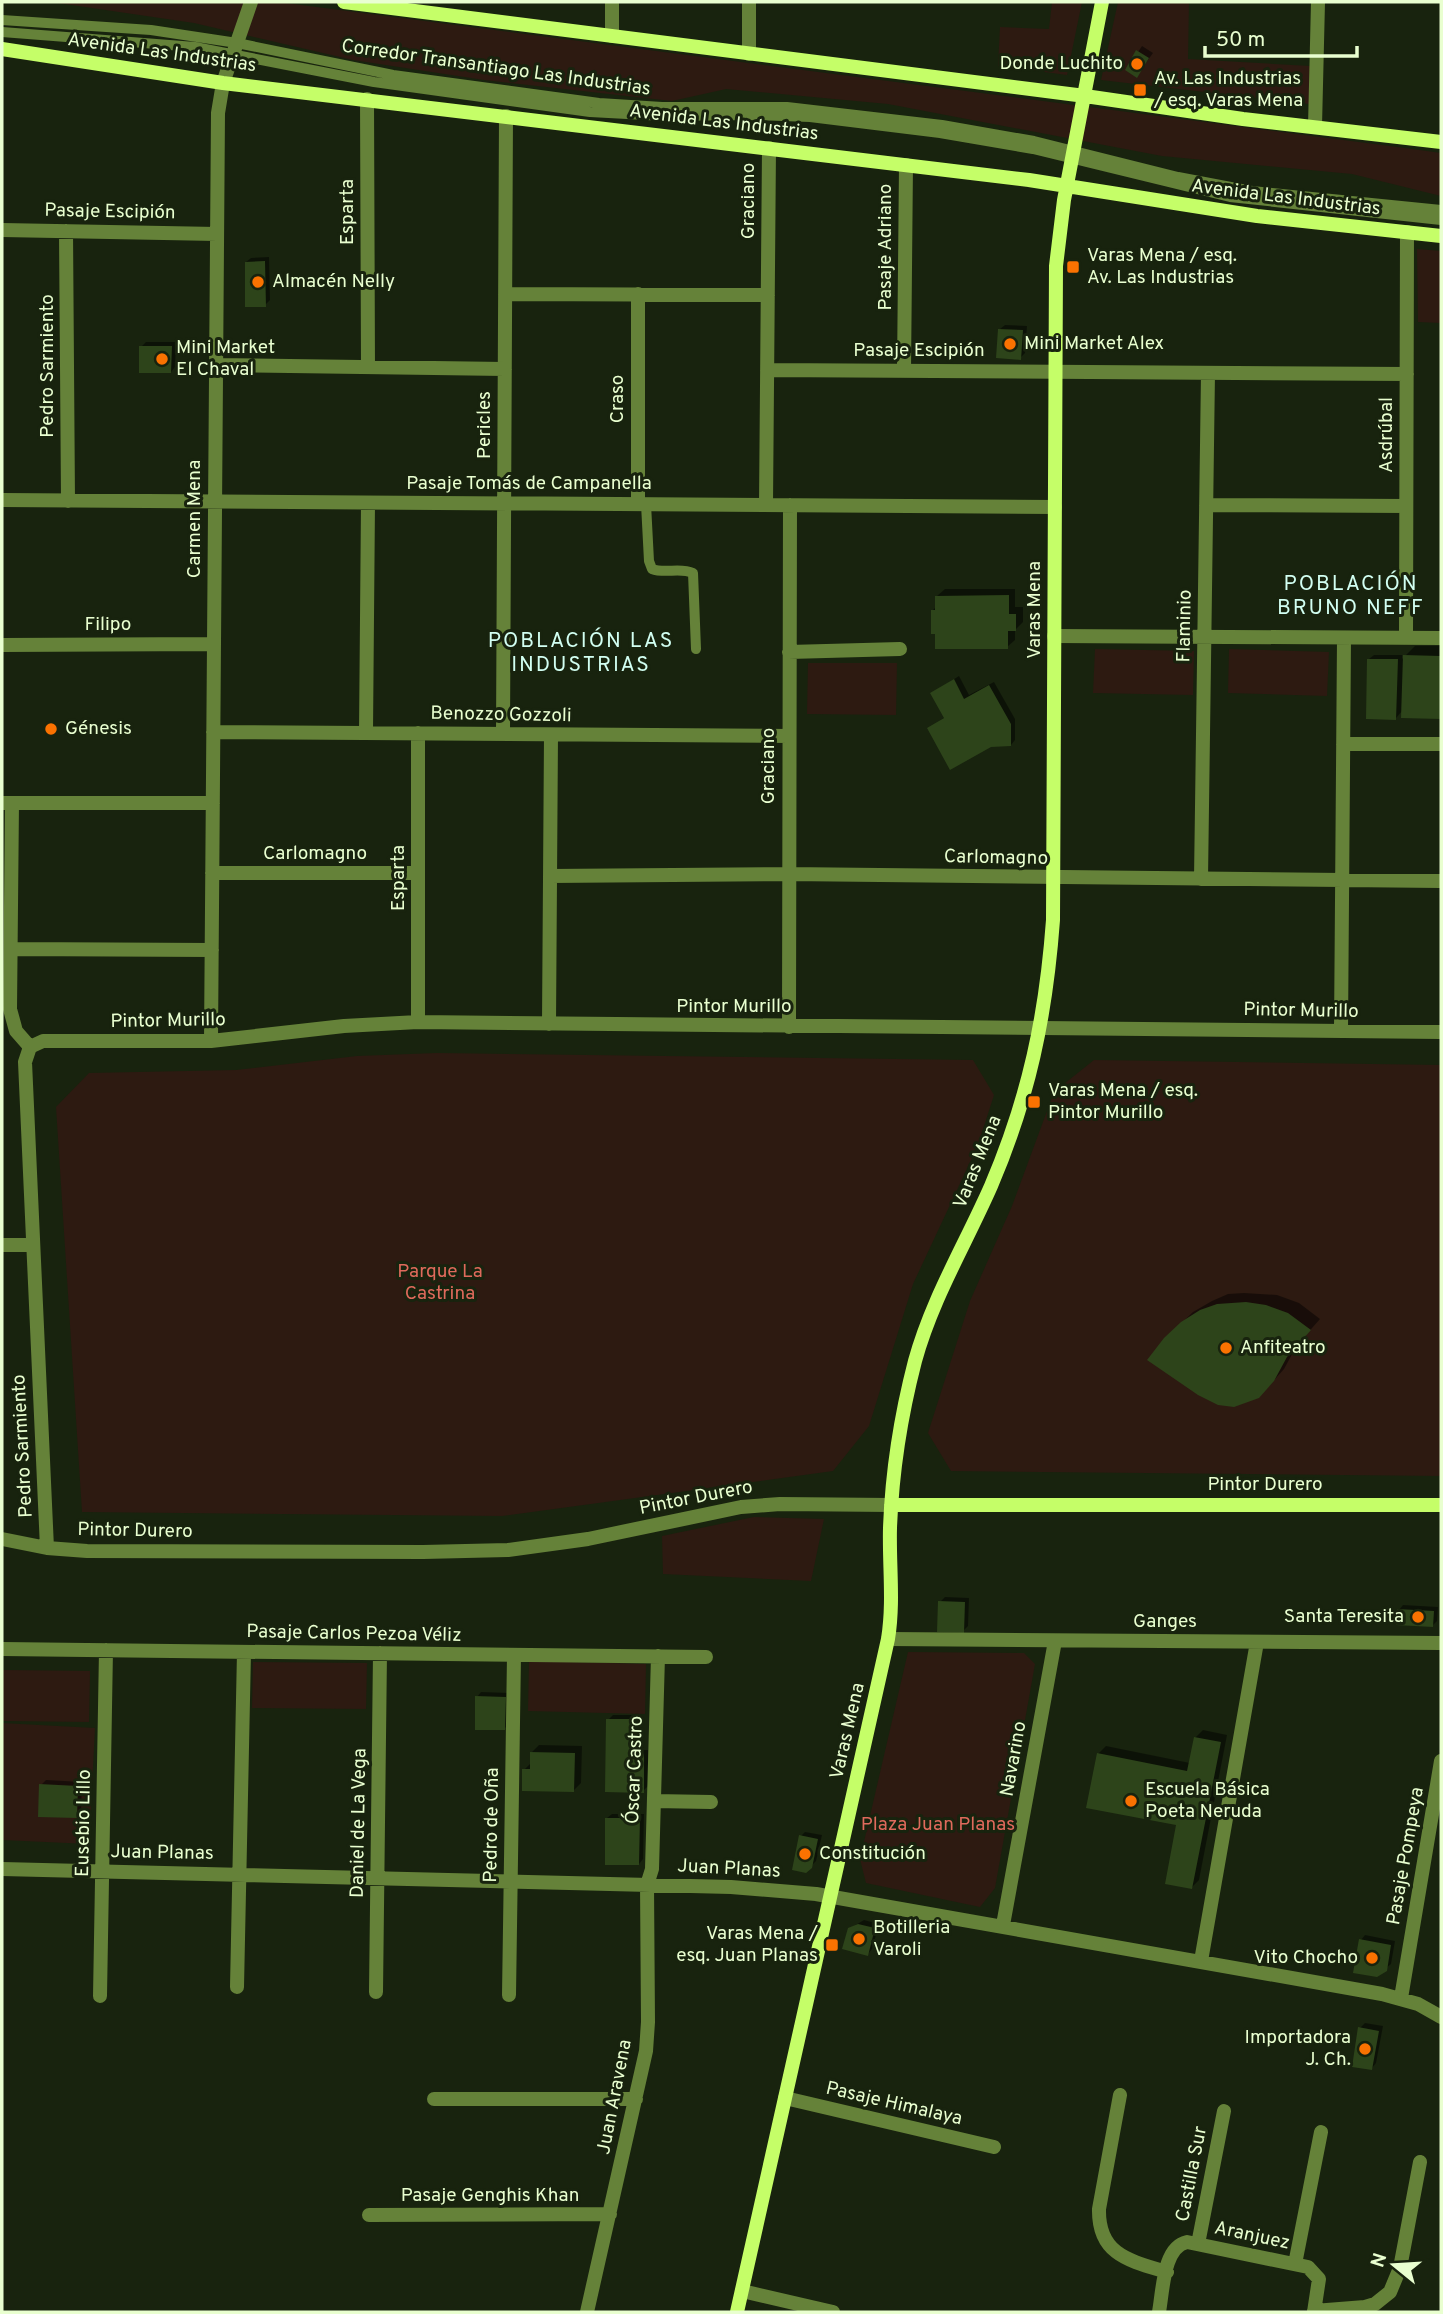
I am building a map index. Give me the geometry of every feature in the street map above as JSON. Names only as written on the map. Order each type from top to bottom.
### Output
[{"type":"street","name":"Carmen Mena","points":[[211,1041],[218,113],[223,83],[251,2]]},
{"type":"street","points":[[344,2],[1085,96],[1243,119],[1441,142]]},
{"type":"street","points":[[612,2],[612,36]]},
{"type":"street","points":[[749,2],[749,54]]},
{"type":"street","name":"Varas Mena","points":[[737,2312],[888,1639],[892,1605],[891,1505],[901,1423],[921,1342],[940,1290],[1005,1153],[1034,1064],[1041,1028],[1053,920],[1056,266],[1058,239],[1102,2]]},
{"type":"street","points":[[1315,127],[1318,2]]},
{"type":"street","name":"Avenida Las Industrias","points":[[2,49],[223,83],[906,165],[1068,186],[1257,216],[1441,236]]},
{"type":"street","name":"Esparta","points":[[367,99],[368,366]]},
{"type":"street","name":"Pericles","points":[[503,734],[506,116]]},
{"type":"street","name":"Graciano","points":[[766,505],[769,148]]},
{"type":"street","name":"Pasaje Adriano","points":[[904,371],[906,165]]},
{"type":"street","name":"Pasaje Escipión","points":[[2,230],[217,233]]},
{"type":"street","name":"Pedro Sarmiento","points":[[66,231],[68,501]]},
{"type":"street","name":"Asdrúbal","points":[[1406,638],[1407,232]]},
{"type":"street","points":[[505,293],[768,295]]},
{"type":"street","name":"Craso","points":[[638,294],[642,504]]},
{"type":"street","points":[[216,365],[505,369]]},
{"type":"street","name":"Pasaje Escipión","points":[[767,370],[1407,374]]},
{"type":"street","name":"Flaminio","points":[[1201,879],[1208,373]]},
{"type":"street","name":"Pasaje Tomás de Campanella","points":[[2,500],[1055,507]]},
{"type":"street","points":[[366,733],[368,503]]},
{"type":"street","name":"Graciano","points":[[789,505],[789,1027]]},
{"type":"street","points":[[1206,505],[1406,506]]},
{"type":"street","points":[[1054,636],[1441,638]]},
{"type":"street","points":[[1341,1031],[1344,638]]},
{"type":"street","name":"Filipo","points":[[2,645],[214,644]]},
{"type":"street","points":[[789,652],[900,649]]},
{"type":"street","name":"Benozzo Gozzoli","points":[[213,732],[789,736]]},
{"type":"street","name":"Esparta","points":[[418,733],[418,1022]]},
{"type":"street","points":[[549,1024],[551,735]]},
{"type":"street","points":[[1343,744],[1441,744]]},
{"type":"street","points":[[30,1047],[19,1037],[12,1018],[7,803],[213,803]]},
{"type":"street","name":"Carlomagno","points":[[212,873],[418,873]]},
{"type":"street","name":"Carlomagno","points":[[550,876],[788,874],[1441,881]]},
{"type":"street","points":[[11,948],[212,950]]},
{"type":"street","name":"Pintor Murillo","points":[[30,1047],[43,1041],[211,1041],[358,1025],[418,1022],[1441,1032]]},
{"type":"street","name":"Pedro Sarmiento","points":[[30,1047],[26,1051],[25,1062],[47,1548]]},
{"type":"street","points":[[2,1245],[33,1245]]},
{"type":"street","name":"Pintor Durero","points":[[2,1539],[47,1548],[87,1551],[508,1550],[588,1539],[741,1507],[780,1504],[1441,1505]]},
{"type":"street","name":"Ganges","points":[[888,1639],[1441,1643]]},
{"type":"street","name":"Navarino","points":[[1003,1925],[1055,1641]]},
{"type":"street","points":[[1201,1961],[1257,1642]]},
{"type":"street","name":"Pasaje Carlos Pezoa Véliz","points":[[2,1649],[706,1657]]},
{"type":"street","name":"Eusebio Lillo","points":[[100,1996],[106,1650]]},
{"type":"street","points":[[237,1987],[244,1652]]},
{"type":"street","name":"Daniel de La Vega","points":[[376,1992],[380,1653]]},
{"type":"street","name":"Pedro de Oña","points":[[509,1995],[514,1655]]},
{"type":"street","name":"Óscar Castro","points":[[647,1885],[652,1869],[658,1656]]},
{"type":"street","name":"Pasaje Pompeya","points":[[1401,1998],[1441,1761]]},
{"type":"street","points":[[654,1801],[711,1802]]},
{"type":"street","name":"Juan Planas","points":[[2,1868],[731,1887],[831,1896],[1401,1998],[1441,2017]]},
{"type":"street","name":"Juan Aravena","points":[[587,2312],[648,2037],[647,1885]]},
{"type":"street","points":[[1120,2095],[1099,2209],[1100,2226],[1106,2243],[1121,2256],[1167,2272],[1159,2312]]},
{"type":"street","name":"Pasaje Himalaya","points":[[785,2098],[994,2147]]},
{"type":"street","points":[[434,2099],[636,2099]]},
{"type":"street","name":"Castilla Sur","points":[[1198,2244],[1224,2111]]},
{"type":"street","points":[[1295,2264],[1321,2132]]},
{"type":"street","points":[[1314,2312],[1365,2307],[1375,2304],[1390,2292],[1400,2268],[1420,2162]]},
{"type":"street","name":"Pasaje Genghis Khan","points":[[369,2215],[610,2214]]},
{"type":"street","name":"Aranjuez","points":[[1167,2272],[1171,2253],[1178,2245],[1187,2242],[1308,2267],[1317,2274],[1320,2285],[1314,2312]]},
{"type":"street","points":[[742,2291],[834,2312]]},
{"type":"lane","name":"Corredor Transantiago Las Industrias","points":[[2,20],[140,29],[393,75],[599,103],[662,107],[758,106],[942,125],[1252,191],[1441,210]]},
{"type":"lane","name":"Corredor Transantiago Las Industrias","points":[[2,32],[235,48]]},
{"type":"lane","name":"Corredor Transantiago Las Industrias","points":[[1074,154],[1230,197],[1441,220]]},
{"type":"lane","points":[[642,504],[652,569],[686,570],[693,573],[696,649]]},
{"type":"green space","points":[[51,2],[278,2],[1441,153],[1441,196],[1352,174],[1162,156],[888,104],[726,89],[672,101],[484,80],[353,60],[194,23]]},
{"type":"green space","points":[[1052,2],[1082,2],[1067,75],[998,66],[1000,27],[1049,29]]},
{"type":"green space","points":[[1118,2],[1189,2],[1188,59],[1310,66],[1309,104],[1101,80]]},
{"type":"green space","points":[[1417,249],[1441,251],[1441,323],[1418,322]]},
{"type":"green space","points":[[1095,649],[1194,651],[1193,695],[1093,693]]},
{"type":"green space","points":[[1229,649],[1329,652],[1327,696],[1228,693]]},
{"type":"green space","points":[[808,663],[897,663],[896,715],[807,714]]},
{"type":"green space","name":"Parque La Castrina","points":[[437,1053],[973,1060],[994,1095],[978,1145],[913,1284],[869,1426],[833,1471],[502,1516],[82,1512],[56,1107],[89,1073],[236,1070],[357,1056]]},
{"type":"green space","points":[[1094,1060],[1441,1065],[1441,1476],[951,1471],[928,1433],[970,1301],[1012,1206],[1054,1092]]},
{"type":"green space","points":[[754,1517],[824,1519],[811,1581],[663,1574],[662,1536]]},
{"type":"green space","name":"Plaza Juan Planas","points":[[908,1652],[1024,1653],[1035,1664],[995,1888],[980,1907],[866,1883],[860,1859]]},
{"type":"green space","points":[[529,1661],[646,1664],[645,1714],[528,1711]]},
{"type":"green space","points":[[253,1662],[367,1663],[366,1709],[252,1708]]},
{"type":"green space","points":[[2,1670],[90,1671],[89,1722],[2,1721]]},
{"type":"green space","points":[[2,1723],[95,1728],[89,1844],[2,1840]]},
{"type":"building","name":"Donde Luchito","points":[[1136,50],[1149,58],[1137,78],[1125,70]]},
{"type":"building","points":[[265,261],[266,307],[245,307],[245,262]]},
{"type":"building","name":"Mini Market Alex","points":[[998,329],[1023,330],[1021,360],[996,358]]},
{"type":"building","points":[[139,346],[172,346],[171,373],[139,373]]},
{"type":"building","points":[[1009,595],[1009,614],[1016,614],[1016,631],[1008,631],[1008,649],[935,649],[935,634],[931,634],[931,610],[935,610],[935,596]]},
{"type":"building","points":[[1403,655],[1441,656],[1441,719],[1401,718]]},
{"type":"building","points":[[1367,659],[1398,659],[1396,720],[1366,719]]},
{"type":"building","points":[[954,679],[964,699],[989,685],[1011,724],[1011,746],[991,747],[950,770],[927,728],[944,718],[930,693]]},
{"type":"building","name":"Anfiteatro","points":[[1246,1302],[1266,1305],[1288,1313],[1311,1330],[1287,1357],[1274,1381],[1259,1398],[1234,1407],[1218,1405],[1198,1395],[1147,1360],[1164,1338],[1181,1322],[1200,1310],[1217,1304]]},
{"type":"building","points":[[938,1601],[965,1602],[964,1633],[937,1632]]},
{"type":"building","points":[[1397,1609],[1434,1611],[1433,1627],[1396,1625]]},
{"type":"building","points":[[475,1696],[506,1697],[505,1730],[475,1730]]},
{"type":"building","points":[[606,1719],[631,1719],[630,1754],[644,1754],[644,1793],[605,1792]]},
{"type":"building","points":[[1194,1737],[1221,1742],[1192,1889],[1165,1884],[1176,1825],[1086,1808],[1097,1753],[1187,1771]]},
{"type":"building","points":[[530,1752],[575,1753],[574,1792],[522,1791],[522,1769],[530,1769]]},
{"type":"building","points":[[39,1784],[78,1786],[77,1818],[38,1817]]},
{"type":"building","points":[[605,1818],[640,1818],[639,1865],[605,1865]]},
{"type":"building","name":"Constitución","points":[[799,1835],[818,1839],[812,1868],[806,1873],[792,1870]]},
{"type":"building","name":"Botilleria Varoli","points":[[858,1924],[875,1928],[868,1956],[842,1949],[848,1928]]},
{"type":"building","name":"Vito Chocho","points":[[1359,1939],[1391,1945],[1387,1971],[1377,1977],[1353,1973]]},
{"type":"building","name":"Importadora J. Ch.","points":[[1358,2027],[1379,2031],[1372,2070],[1352,2067]]},
{"type":"place","name":"Donde Luchito","points":[[1137,64]]},
{"type":"place","name":"Av. Las Industrias / esq. Varas Mena","points":[[1140,90]]},
{"type":"place","name":"Varas Mena / esq. Av. Las Industrias","points":[[1073,267]]},
{"type":"place","name":"Almacén Nelly","points":[[258,282]]},
{"type":"place","name":"Mini Market Alex","points":[[1010,344]]},
{"type":"place","name":"Mini Market El Chaval","points":[[162,359]]},
{"type":"place","name":"Génesis","points":[[51,729]]},
{"type":"place","name":"Varas Mena / esq. Pintor Murillo","points":[[1034,1102]]},
{"type":"place","name":"Anfiteatro","points":[[1226,1348]]},
{"type":"place","name":"Santa Teresita","points":[[1418,1617]]},
{"type":"place","name":"Escuela Básica Poeta Neruda","points":[[1131,1801]]},
{"type":"place","name":"Constitución","points":[[805,1854]]},
{"type":"place","name":"Botilleria Varoli","points":[[859,1939]]},
{"type":"place","name":"Varas Mena / esq. Juan Planas","points":[[832,1945]]},
{"type":"place","name":"Vito Chocho","points":[[1372,1958]]},
{"type":"place","name":"Importadora J. Ch.","points":[[1365,2049]]},
{"type":"district","name":"POBLACIÓN BRUNO NEFF","points":[[1351,596]]},
{"type":"district","name":"POBLACIÓN LAS INDUSTRIAS","points":[[581,653]]}]
